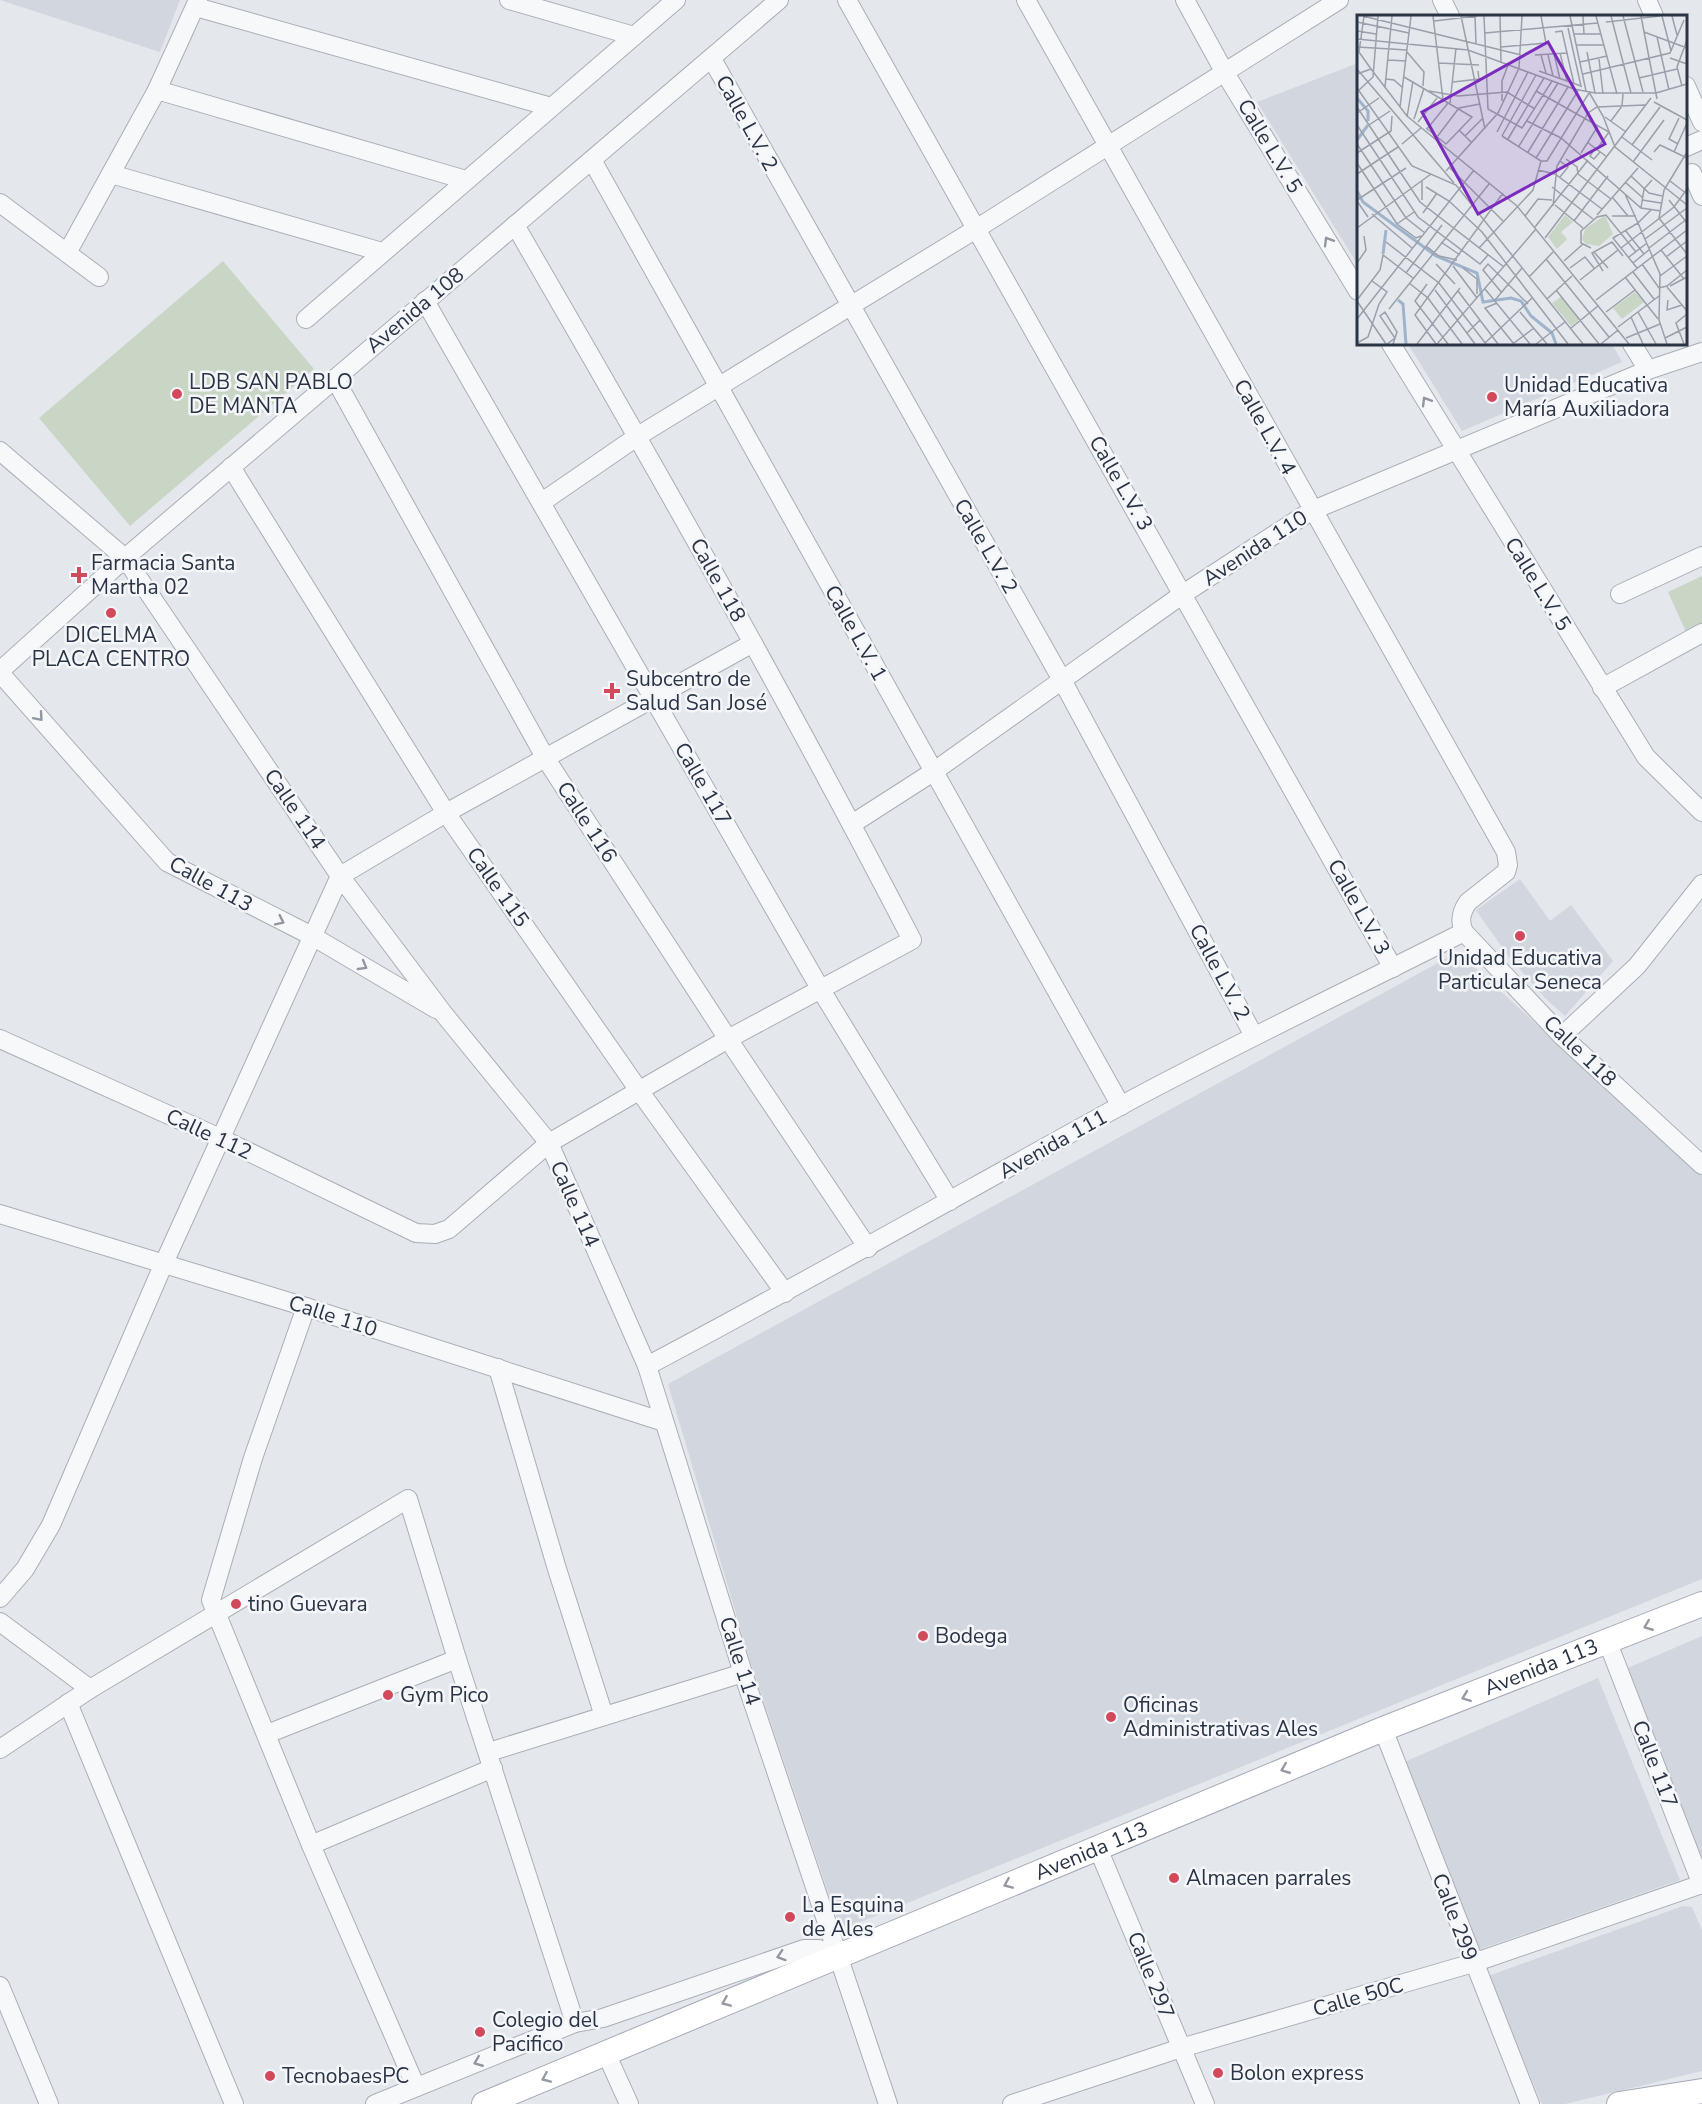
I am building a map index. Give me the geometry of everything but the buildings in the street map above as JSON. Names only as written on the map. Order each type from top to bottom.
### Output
[{"type":"main road","name":"Avenida 113","points":[[484,2104],[1097,1846],[1383,1729],[1608,1643],[1702,1604]]},
{"type":"main road","points":[[1619,2104],[1702,2091]]},
{"type":"street","points":[[509,0],[634,36]]},
{"type":"street","points":[[306,319],[676,0]]},
{"type":"street","name":"Avenida 108","points":[[0,672],[125,558],[779,0]]},
{"type":"street","name":"Calle L.V. 3","points":[[847,0],[1393,968]]},
{"type":"street","name":"Calle L.V. 4","points":[[1026,0],[1311,511],[1506,852],[1508,865],[1506,872],[1468,902],[1463,909],[1461,925],[1464,932]]},
{"type":"street","name":"Calle L.V. 5","points":[[1185,0],[1225,73],[1357,288]]},
{"type":"street","points":[[542,502],[638,436],[976,229],[1339,0]]},
{"type":"street","points":[[1442,0],[1449,15]]},
{"type":"street","points":[[1647,0],[1654,15]]},
{"type":"street","points":[[67,253],[158,90],[197,4],[551,107]]},
{"type":"street","name":"Calle L.V. 2","points":[[712,59],[1062,680],[1254,1036]]},
{"type":"street","points":[[1687,88],[1702,122]]},
{"type":"street","points":[[158,90],[466,180]]},
{"type":"street","points":[[1687,147],[1702,140]]},
{"type":"street","name":"Calle L.V. 1","points":[[592,160],[1121,1106]]},
{"type":"street","points":[[1692,173],[1702,196]]},
{"type":"street","points":[[111,174],[382,252]]},
{"type":"street","points":[[0,203],[99,277]]},
{"type":"street","name":"Calle 118","points":[[516,225],[638,436],[753,643],[852,824],[912,940],[821,990]]},
{"type":"street","name":"Calle 117","points":[[425,301],[821,990],[950,1202]]},
{"type":"street","name":"Calle L.V. 5","points":[[1392,345],[1646,757],[1702,812]]},
{"type":"street","points":[[1633,345],[1648,370]]},
{"type":"street","name":"Avenida 110","points":[[852,824],[933,772],[1184,594],[1311,511],[1457,452],[1648,370],[1702,352]]},
{"type":"street","name":"Calle 116","points":[[335,379],[546,759],[868,1248]]},
{"type":"street","name":"Calle 114","points":[[0,451],[125,558],[340,876],[443,1013],[549,1143],[647,1366],[743,1673],[888,2104]]},
{"type":"street","name":"Calle 115","points":[[231,467],[446,813],[638,1089],[785,1293]]},
{"type":"street","points":[[1620,594],[1702,556]]},
{"type":"street","points":[[1602,688],[1702,633]]},
{"type":"street","points":[[0,1598],[25,1569],[51,1525],[164,1263],[340,876],[446,813],[753,643]]},
{"type":"street","name":"Calle 113","points":[[0,672],[167,862],[312,936],[443,1013]]},
{"type":"street","points":[[1562,1036],[1637,966],[1702,884]]},
{"type":"street","name":"Calle 118","points":[[1464,932],[1562,1036],[1702,1165]]},
{"type":"street","name":"Avenida 111","points":[[647,1366],[868,1248],[1121,1106],[1254,1036],[1464,932]]},
{"type":"street","points":[[549,1143],[728,1038],[821,990]]},
{"type":"street","name":"Calle 112","points":[[0,1039],[220,1138],[416,1233],[435,1234],[449,1229],[549,1143]]},
{"type":"street","name":"Calle 110","points":[[0,1214],[306,1307],[664,1422]]},
{"type":"street","points":[[306,1307],[253,1458],[211,1600],[311,1845],[416,2087]]},
{"type":"street","points":[[498,1368],[557,1569],[604,1716]]},
{"type":"street","points":[[0,1749],[90,1689],[408,1499],[457,1659],[575,2023]]},
{"type":"street","points":[[0,1622],[90,1689]]},
{"type":"street","name":"Calle 117","points":[[1608,1643],[1702,1885]]},
{"type":"street","points":[[267,1734],[457,1659]]},
{"type":"street","points":[[311,1845],[491,1760],[604,1716],[743,1673]]},
{"type":"street","points":[[68,1703],[234,2104]]},
{"type":"street","name":"Calle 299","points":[[1383,1729],[1530,2104]]},
{"type":"street","name":"Calle 297","points":[[1097,1846],[1205,2104]]},
{"type":"street","name":"Calle 50C","points":[[1012,2104],[1181,2049],[1473,1963],[1702,1885]]},
{"type":"street","points":[[375,2104],[575,2023],[603,2019],[804,1949],[837,1954]]},
{"type":"street","points":[[0,1986],[49,2104]]},
{"type":"street","points":[[606,2053],[629,2104]]},
{"type":"shaded area","points":[[0,0],[180,0],[160,52]]},
{"type":"shaded area","points":[[1357,63],[1357,263],[1257,102]]},
{"type":"shaded area","name":"Unidad Educativa María Auxiliadora","points":[[1409,345],[1613,345],[1622,362],[1462,431]]},
{"type":"shaded area","points":[[1520,879],[1550,921],[1571,905],[1613,961],[1565,1016],[1544,997],[1506,953],[1476,910]]},
{"type":"shaded area","points":[[1458,952],[1702,1176],[1702,1579],[841,1930],[750,1661],[668,1384]]},
{"type":"shaded area","points":[[1702,1636],[1702,1865],[1623,1670]]},
{"type":"shaded area","points":[[1598,1678],[1680,1880],[1478,1950],[1402,1763]]},
{"type":"shaded area","points":[[1683,1906],[1692,1907],[1702,1930],[1702,2071],[1565,2104],[1542,2104],[1488,1976]]},
{"type":"green space","name":"LDB SAN PABLO DE MANTA","points":[[223,261],[314,369],[130,526],[39,418]]},
{"type":"green space","points":[[1702,576],[1702,627],[1687,634],[1668,592]]},
{"type":"place","name":"LDB SAN PABLO DE MANTA","points":[[177,394]]},
{"type":"place","name":"Unidad Educativa María Auxiliadora","points":[[1492,397]]},
{"type":"place","name":"Farmacia Santa Martha 02","points":[[79,575]]},
{"type":"place","name":"DICELMA PLACA CENTRO","points":[[111,613]]},
{"type":"place","name":"Subcentro de Salud San José","points":[[612,691]]},
{"type":"place","name":"Unidad Educativa Particular Seneca","points":[[1520,936]]},
{"type":"place","name":"tino Guevara","points":[[236,1604]]},
{"type":"place","name":"Bodega","points":[[923,1636]]},
{"type":"place","name":"Gym Pico","points":[[388,1695]]},
{"type":"place","name":"Oficinas Administrativas Ales","points":[[1111,1717]]},
{"type":"place","name":"Almacen parrales","points":[[1174,1878]]},
{"type":"place","name":"La Esquina de Ales","points":[[790,1917]]},
{"type":"place","name":"Colegio del Pacifico","points":[[480,2032]]},
{"type":"place","name":"Bolon express","points":[[1218,2073]]},
{"type":"place","name":"TecnobaesPC","points":[[270,2076]]}]
